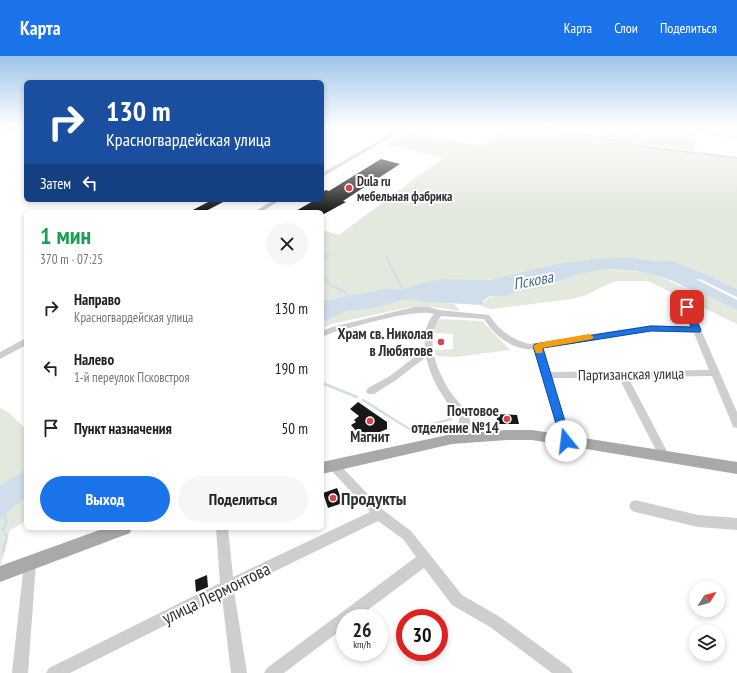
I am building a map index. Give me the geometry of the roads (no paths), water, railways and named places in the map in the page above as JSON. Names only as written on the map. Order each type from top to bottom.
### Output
[{"type":"main road","points":[[328,467],[463,437],[532,435],[737,468]]},
{"type":"main road","points":[[0,574],[120,530]]},
{"type":"street","points":[[324,174],[356,156]]},
{"type":"street","points":[[719,156],[737,158]]},
{"type":"street","points":[[260,210],[274,202]]},
{"type":"street","points":[[687,307],[737,424]]},
{"type":"street","points":[[324,333],[414,310],[429,310],[439,313],[486,317],[491,325],[511,342],[523,346],[538,346],[651,328],[697,330]]},
{"type":"street","points":[[439,313],[430,325],[428,334],[429,350],[436,373],[442,386],[466,420],[463,437]]},
{"type":"street","points":[[0,356],[24,342]]},
{"type":"street","points":[[538,346],[566,441]]},
{"type":"street","points":[[371,391],[393,378],[429,350]]},
{"type":"street","name":"Партизанская улица","points":[[547,375],[716,372]]},
{"type":"street","points":[[622,374],[665,457]]},
{"type":"street","points":[[328,467],[379,514],[407,535],[458,600],[494,622],[565,673]]},
{"type":"street","points":[[635,506],[703,522],[723,525],[737,524]]},
{"type":"street","name":"улица Лермонтова","points":[[54,673],[227,587],[379,514]]},
{"type":"street","points":[[222,530],[227,587],[239,673]]},
{"type":"street","points":[[272,673],[425,559]]},
{"type":"street","points":[[20,673],[30,563]]},
{"type":"water","points":[[636,258],[657,261],[669,260],[699,271],[737,289],[737,297],[700,279],[695,279],[704,288],[723,295],[737,303],[737,310],[699,292],[694,292],[673,281],[655,275],[635,271],[608,269],[580,274],[540,288],[512,293],[505,296],[490,296],[483,301],[483,305],[427,302],[408,299],[370,309],[347,311],[324,321],[324,301],[388,288],[402,290],[421,283],[442,279],[489,280],[558,264],[591,259]]},
{"type":"water","points":[[24,470],[24,499],[0,519],[0,485]]},
{"type":"waterway","points":[[324,260],[329,254]]},
{"type":"waterway","points":[[386,255],[392,270]]},
{"type":"waterway","points":[[392,269],[404,291]]},
{"type":"waterway","points":[[324,276],[331,285],[345,292],[349,297]]},
{"type":"waterway","name":"Пскова","points":[[686,277],[737,304]]},
{"type":"waterway","points":[[324,384],[357,397]]},
{"type":"waterway","points":[[363,400],[411,430],[451,419]]},
{"type":"waterway","points":[[3,530],[6,524],[5,513]]},
{"type":"waterway","points":[[3,552],[7,536],[5,534]]},
{"type":"place","name":"Dula ru мебельная фабрика","points":[[349,188]]},
{"type":"place","name":"Храм св. Николая в Любятове","points":[[441,342]]},
{"type":"place","name":"Почтовое отделение №14","points":[[507,419]]},
{"type":"place","name":"Магнит","points":[[370,421]]},
{"type":"place","name":"Продукты","points":[[333,498]]}]
